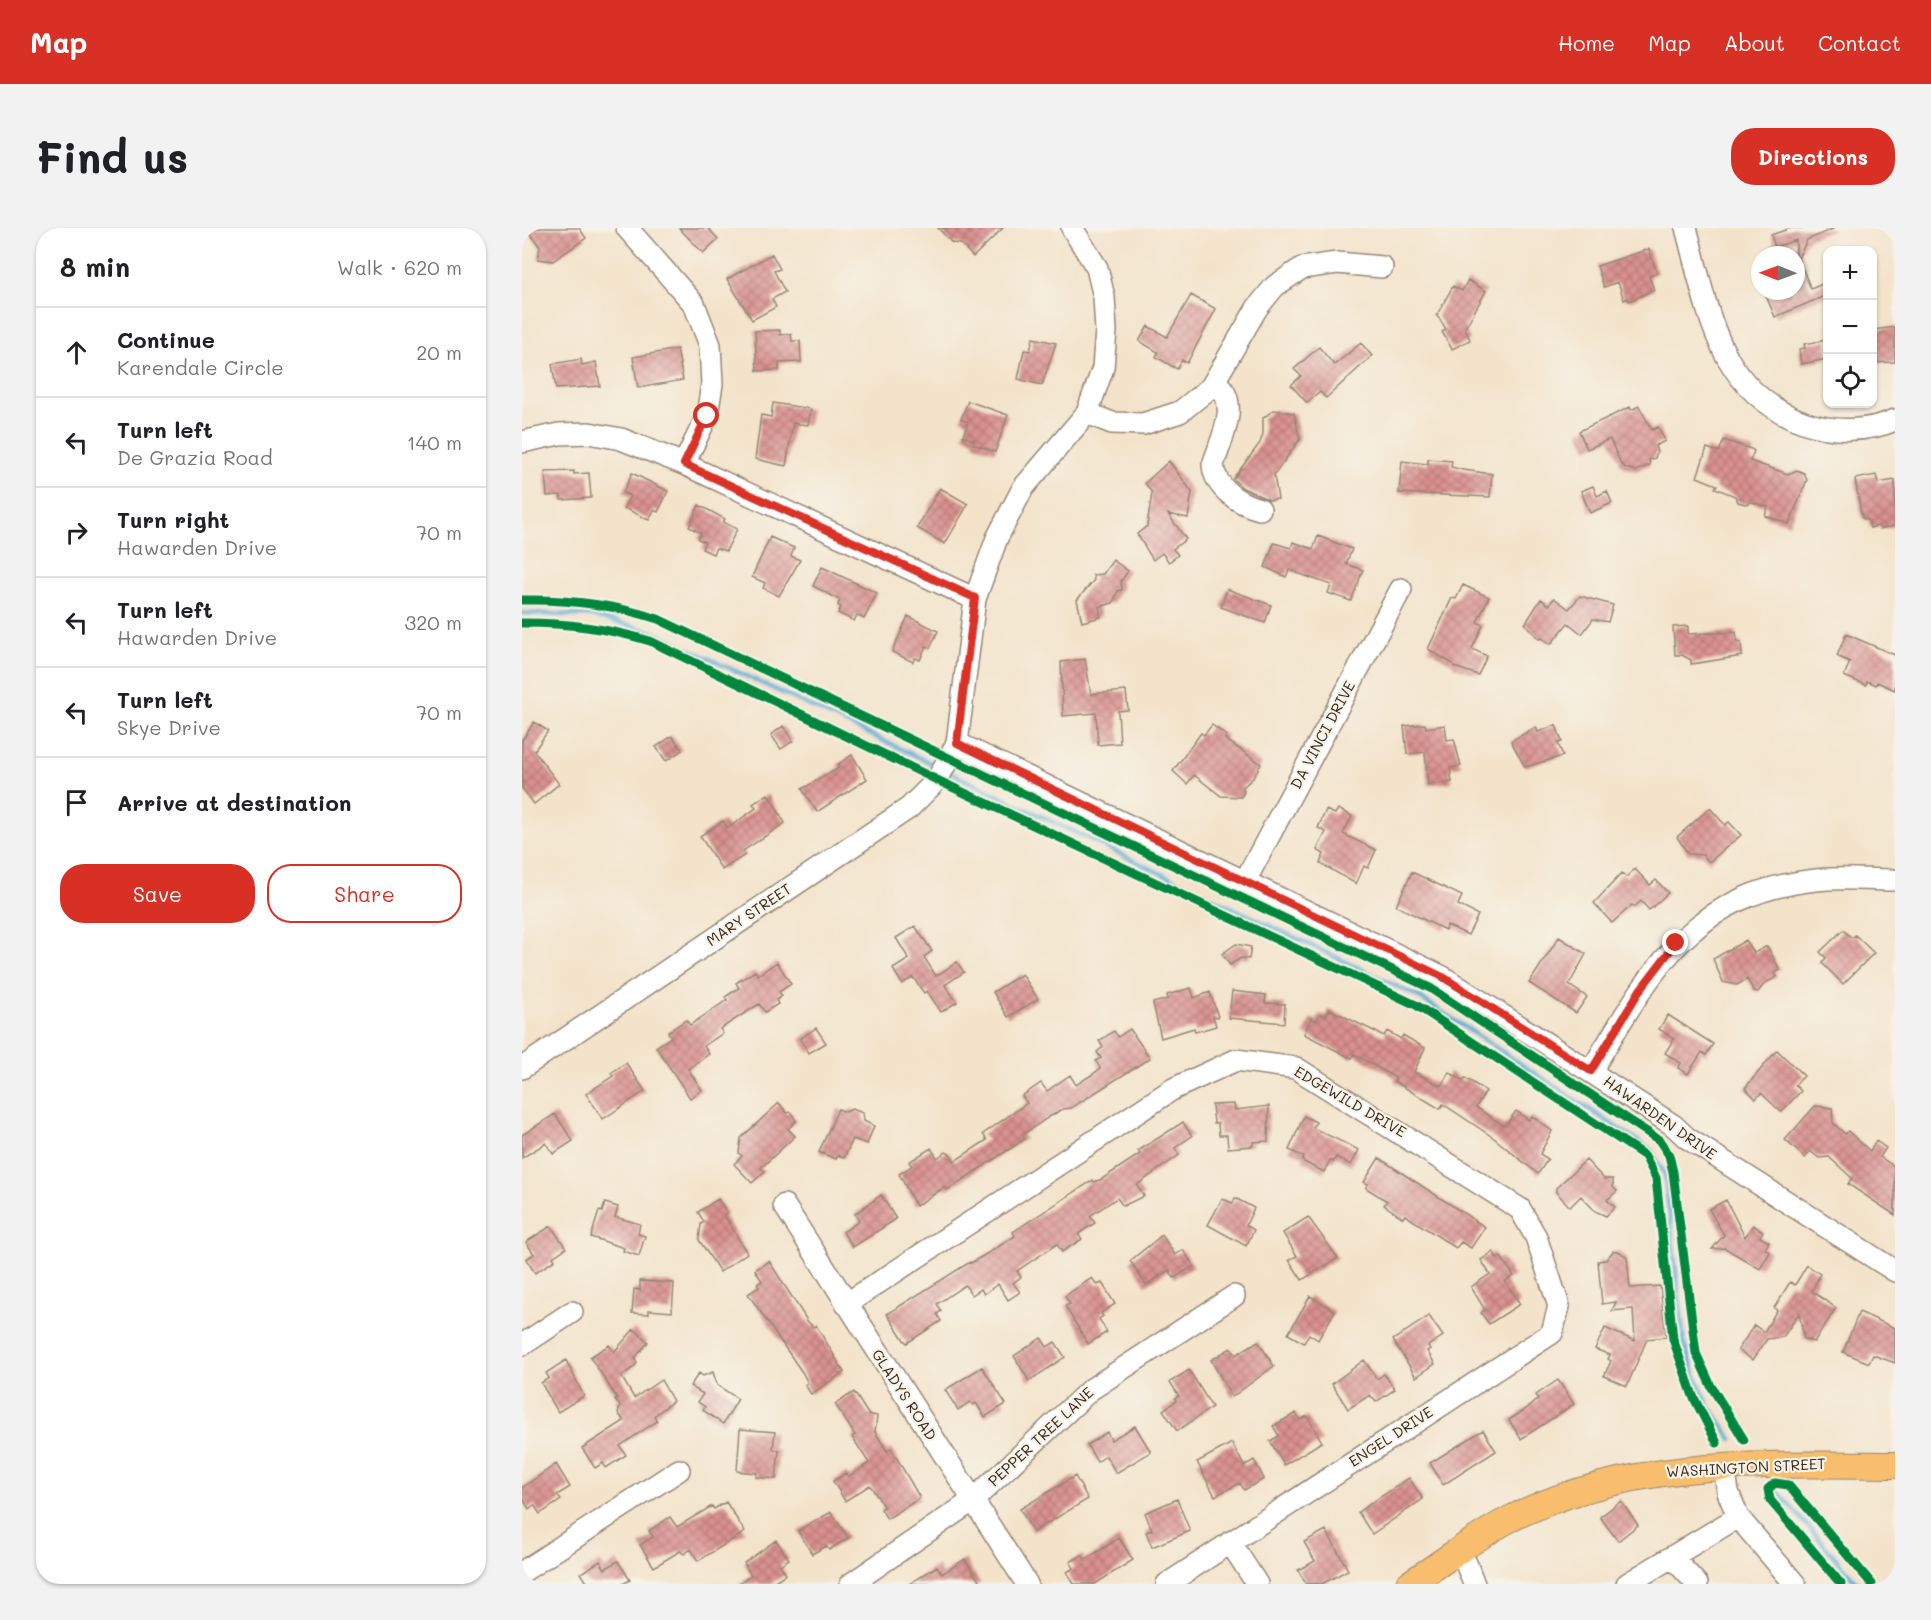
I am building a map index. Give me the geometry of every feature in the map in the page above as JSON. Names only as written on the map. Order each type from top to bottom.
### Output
[{"type":"main road","name":"WASHINGTON STREET","points":[[1409,1584],[1509,1520],[1588,1487],[1624,1478],[1678,1469],[1895,1465]]},
{"type":"street","points":[[627,228],[694,304],[710,345],[712,384],[707,416],[684,464]]},
{"type":"street","points":[[953,750],[975,598],[997,538],[1023,488],[1087,412],[1103,368],[1106,331],[1104,297],[1097,268],[1072,228]]},
{"type":"street","points":[[1686,228],[1716,335],[1730,365],[1748,389],[1775,410],[1821,427],[1856,429],[1895,420]]},
{"type":"street","points":[[1087,412],[1112,423],[1143,424],[1180,411],[1215,382],[1257,308],[1275,286],[1302,268],[1337,263],[1382,267]]},
{"type":"street","points":[[1215,382],[1225,391],[1230,408],[1213,465],[1214,473],[1233,497],[1246,506],[1260,509]]},
{"type":"street","points":[[522,442],[559,435],[589,433],[621,439],[684,464],[975,598]]},
{"type":"street","name":"DA VINCI DRIVE","points":[[1245,881],[1401,589]]},
{"type":"street","name":"HAWARDEN DRIVE","points":[[953,750],[1245,881],[1443,977],[1591,1071],[1673,1125],[1697,1144],[1895,1271]]},
{"type":"street","name":"MARY STREET","points":[[522,1068],[909,808],[937,780],[953,750]]},
{"type":"street","points":[[1591,1071],[1640,990],[1676,943],[1703,920],[1735,901],[1770,888],[1815,880],[1893,880]]},
{"type":"street","name":"EDGEWILD DRIVE","points":[[846,1304],[1173,1089],[1236,1060],[1296,1068],[1520,1209],[1536,1237],[1559,1306],[1552,1333]]},
{"type":"street","name":"GLADYS ROAD","points":[[784,1205],[1027,1584]]},
{"type":"street","name":"PEPPER TREE LANE","points":[[851,1584],[972,1501],[1090,1390],[1234,1296]]},
{"type":"street","points":[[522,1345],[572,1312]]},
{"type":"street","name":"ENGEL DRIVE","points":[[1167,1584],[1552,1333]]},
{"type":"street","points":[[1724,1467],[1728,1492],[1738,1517],[1795,1584]]},
{"type":"street","points":[[522,1572],[679,1470]]},
{"type":"street","points":[[1627,1584],[1738,1517]]},
{"type":"street","points":[[1230,1542],[1257,1584]]},
{"type":"street","points":[[1457,1553],[1466,1563],[1474,1584]]},
{"type":"street","points":[[1673,1558],[1696,1584]]},
{"type":"building","points":[[526,228],[579,228],[586,238],[553,261],[538,259],[540,247]]},
{"type":"building","points":[[679,228],[708,228],[718,239],[703,253]]},
{"type":"building","points":[[938,228],[1003,228],[973,257],[961,244],[952,243]]},
{"type":"building","points":[[1791,228],[1835,228],[1807,240],[1804,246],[1796,246],[1796,240],[1775,246],[1771,235]]},
{"type":"building","points":[[1649,249],[1657,273],[1649,276],[1654,290],[1629,301],[1628,298],[1624,300],[1618,282],[1604,287],[1597,266]]},
{"type":"building","points":[[772,254],[780,269],[774,271],[785,292],[772,299],[776,307],[752,320],[727,279]]},
{"type":"building","points":[[1805,275],[1811,289],[1823,284],[1823,297],[1775,317],[1768,300],[1805,300]]},
{"type":"building","points":[[1468,280],[1486,291],[1465,328],[1470,340],[1452,349],[1442,332],[1446,329],[1437,315],[1453,286],[1462,291]]},
{"type":"building","points":[[1191,295],[1216,309],[1187,363],[1182,360],[1177,369],[1156,357],[1158,352],[1139,341],[1148,326],[1167,337]]},
{"type":"building","points":[[1895,327],[1895,362],[1877,363],[1877,329]]},
{"type":"building","points":[[780,330],[780,335],[791,334],[792,341],[800,341],[801,362],[779,363],[779,370],[757,371],[755,331]]},
{"type":"building","points":[[1033,338],[1056,343],[1042,385],[1018,379],[1024,350],[1030,351]]},
{"type":"building","points":[[1823,341],[1823,360],[1801,364],[1799,349],[1805,348],[1804,344]]},
{"type":"building","points":[[1361,343],[1372,356],[1326,398],[1320,392],[1307,403],[1291,385],[1301,376],[1294,369],[1319,347],[1334,365]]},
{"type":"building","points":[[677,349],[683,380],[638,388],[633,357]]},
{"type":"building","points":[[581,359],[582,365],[596,362],[600,386],[556,389],[552,364]]},
{"type":"building","points":[[968,401],[1008,415],[995,452],[973,444],[974,440],[963,436],[968,422],[961,419]]},
{"type":"building","points":[[773,403],[811,409],[808,425],[793,423],[786,466],[755,459],[761,415],[771,417]]},
{"type":"building","points":[[1639,406],[1652,430],[1658,427],[1665,441],[1655,446],[1657,452],[1655,458],[1649,460],[1650,465],[1635,471],[1626,468],[1621,464],[1610,439],[1587,449],[1579,431],[1630,407],[1631,410]]},
{"type":"building","points":[[1274,410],[1294,413],[1300,439],[1274,475],[1278,499],[1269,500],[1243,488],[1233,479],[1260,443],[1263,434],[1263,418]]},
{"type":"building","points":[[1724,440],[1754,451],[1750,461],[1788,474],[1797,470],[1804,473],[1807,480],[1789,524],[1765,516],[1768,507],[1752,502],[1745,504],[1738,502],[1735,496],[1715,488],[1717,485],[1697,477],[1707,448],[1719,452]]},
{"type":"building","points":[[1428,459],[1452,461],[1451,467],[1492,474],[1490,497],[1399,493],[1402,461],[1428,464]]},
{"type":"building","points":[[1169,461],[1192,492],[1188,518],[1168,514],[1186,539],[1173,549],[1178,555],[1169,562],[1162,553],[1153,560],[1137,534],[1147,526],[1152,493],[1145,483]]},
{"type":"building","points":[[574,471],[574,474],[589,473],[591,498],[561,500],[561,495],[547,496],[545,472]]},
{"type":"building","points":[[632,473],[668,491],[658,512],[654,510],[649,520],[624,508],[630,496],[623,493]]},
{"type":"building","points":[[1876,475],[1878,483],[1895,480],[1895,526],[1870,528],[1869,521],[1862,518],[1855,479]]},
{"type":"building","points":[[1593,486],[1597,496],[1607,491],[1612,503],[1590,513],[1581,491]]},
{"type":"building","points":[[940,488],[968,504],[945,544],[917,528]]},
{"type":"building","points":[[699,505],[725,519],[723,522],[737,529],[726,551],[716,548],[713,554],[702,549],[705,542],[698,539],[701,533],[689,527]]},
{"type":"building","points":[[1318,536],[1352,549],[1346,564],[1363,570],[1351,601],[1328,593],[1331,585],[1289,570],[1286,577],[1265,567],[1274,543],[1291,548],[1293,542],[1313,549]]},
{"type":"building","points":[[770,537],[794,548],[791,556],[800,560],[779,596],[763,588],[765,583],[752,577]]},
{"type":"building","points":[[1113,560],[1128,571],[1121,581],[1122,590],[1118,591],[1113,603],[1099,607],[1101,617],[1082,622],[1077,600],[1094,580],[1093,575],[1103,574]]},
{"type":"building","points":[[822,567],[877,593],[864,619],[857,615],[854,621],[838,613],[841,607],[838,605],[840,600],[813,586]]},
{"type":"building","points":[[1463,585],[1489,597],[1477,622],[1483,625],[1472,649],[1487,656],[1478,675],[1454,667],[1453,664],[1428,649],[1452,598],[1456,599]]},
{"type":"building","points":[[1227,589],[1271,605],[1265,623],[1221,607]]},
{"type":"building","points":[[1580,596],[1613,605],[1608,622],[1593,619],[1582,634],[1568,623],[1551,644],[1542,638],[1539,639],[1525,624],[1541,599],[1549,605],[1554,598],[1569,609]]},
{"type":"building","points":[[908,616],[938,631],[930,648],[926,646],[920,660],[915,658],[913,662],[892,652]]},
{"type":"building","points":[[1688,626],[1688,634],[1736,632],[1737,642],[1741,642],[1742,656],[1691,664],[1691,660],[1682,655],[1675,655],[1673,627]]},
{"type":"building","points":[[1846,634],[1895,655],[1895,690],[1877,682],[1876,685],[1867,681],[1866,685],[1844,676],[1850,662],[1837,656]]},
{"type":"building","points":[[1085,659],[1091,694],[1126,691],[1128,710],[1118,711],[1120,743],[1098,745],[1096,713],[1063,716],[1061,662]]},
{"type":"building","points":[[534,722],[548,731],[534,751],[559,784],[534,804],[522,788],[522,740]]},
{"type":"building","points":[[1425,724],[1426,728],[1445,725],[1447,740],[1454,739],[1461,766],[1450,768],[1452,782],[1428,785],[1425,752],[1407,754],[1404,726]]},
{"type":"building","points":[[1212,725],[1227,736],[1225,739],[1261,764],[1253,778],[1243,787],[1244,792],[1241,797],[1221,796],[1194,775],[1187,784],[1173,771],[1201,733],[1204,735]]},
{"type":"building","points":[[1556,725],[1562,742],[1558,743],[1563,756],[1525,767],[1511,741],[1536,727],[1538,732]]},
{"type":"building","points":[[783,726],[793,741],[781,749],[771,735]]},
{"type":"building","points":[[672,736],[682,750],[666,761],[656,747]]},
{"type":"building","points":[[852,755],[867,779],[817,812],[802,789],[839,768],[837,765]]},
{"type":"building","points":[[768,794],[785,823],[743,851],[745,855],[722,870],[700,836],[723,821],[728,828],[756,808],[753,804]]},
{"type":"building","points":[[1710,808],[1725,825],[1729,822],[1741,835],[1709,862],[1703,855],[1688,854],[1677,837]]},
{"type":"building","points":[[1338,809],[1352,816],[1343,834],[1376,850],[1368,868],[1364,866],[1356,884],[1320,863],[1324,854],[1317,850],[1326,832],[1318,828],[1326,810],[1335,814]]},
{"type":"building","points":[[1635,869],[1650,885],[1656,880],[1668,893],[1649,910],[1641,901],[1634,907],[1632,905],[1612,923],[1594,903],[1622,873],[1626,877]]},
{"type":"building","points":[[1412,872],[1462,896],[1458,905],[1478,915],[1468,935],[1447,925],[1445,930],[1396,906]]},
{"type":"building","points":[[915,926],[932,951],[924,957],[936,976],[957,962],[964,972],[945,985],[957,1002],[941,1012],[927,991],[924,993],[913,977],[902,984],[893,969],[909,959],[896,938]]},
{"type":"building","points":[[1843,930],[1852,938],[1855,935],[1874,953],[1843,984],[1822,963],[1826,958],[1820,952]]},
{"type":"building","points":[[1559,937],[1586,954],[1569,985],[1587,997],[1576,1013],[1529,983]]},
{"type":"building","points":[[1746,940],[1754,953],[1767,946],[1780,970],[1775,973],[1777,977],[1765,983],[1758,992],[1754,991],[1747,979],[1737,985],[1723,982],[1713,959]]},
{"type":"building","points":[[1236,944],[1251,947],[1249,959],[1241,958],[1230,965],[1222,954]]},
{"type":"building","points":[[777,962],[791,984],[779,992],[782,996],[776,1000],[778,1004],[765,1012],[759,1004],[720,1029],[723,1033],[704,1046],[709,1054],[688,1069],[702,1090],[690,1098],[656,1047],[671,1037],[668,1032],[686,1020],[690,1025],[727,1000],[725,997],[739,988],[736,983],[755,971],[758,975]]},
{"type":"building","points":[[1022,974],[1038,999],[1008,1017],[993,992]]},
{"type":"building","points":[[1191,988],[1194,998],[1210,992],[1218,1017],[1213,1016],[1216,1026],[1195,1032],[1194,1028],[1161,1038],[1153,1003],[1168,999],[1167,995]]},
{"type":"building","points":[[1232,991],[1266,995],[1265,1003],[1285,1004],[1284,1023],[1229,1018]]},
{"type":"building","points":[[1329,1009],[1384,1036],[1387,1031],[1401,1039],[1403,1035],[1425,1048],[1414,1072],[1441,1086],[1449,1072],[1463,1081],[1465,1078],[1486,1091],[1476,1107],[1503,1125],[1506,1125],[1516,1111],[1529,1120],[1532,1116],[1552,1131],[1540,1154],[1548,1159],[1538,1174],[1494,1138],[1443,1104],[1440,1109],[1394,1081],[1396,1078],[1354,1054],[1352,1058],[1349,1057],[1304,1034],[1311,1018],[1316,1021],[1320,1014],[1326,1016]]},
{"type":"building","points":[[1668,1015],[1713,1044],[1706,1055],[1702,1052],[1688,1074],[1678,1068],[1681,1063],[1665,1053],[1674,1039],[1659,1029]]},
{"type":"building","points":[[816,1028],[826,1043],[809,1053],[800,1039]]},
{"type":"building","points":[[1130,1029],[1150,1058],[1071,1108],[1063,1109],[1049,1117],[1022,1135],[1025,1139],[947,1190],[945,1187],[916,1206],[899,1174],[912,1166],[909,1162],[931,1148],[937,1158],[946,1152],[955,1161],[987,1140],[983,1134],[1027,1103],[1022,1096],[1041,1083],[1047,1091],[1070,1075],[1076,1085],[1096,1072],[1100,1068],[1096,1061],[1101,1058],[1097,1052],[1103,1047],[1099,1041],[1114,1031],[1118,1037]]},
{"type":"building","points":[[1777,1050],[1804,1076],[1795,1085],[1801,1091],[1781,1112],[1761,1093],[1756,1099],[1745,1088]]},
{"type":"building","points":[[626,1063],[645,1091],[603,1119],[586,1094],[613,1076],[611,1073]]},
{"type":"building","points":[[779,1103],[787,1113],[791,1112],[796,1121],[788,1129],[795,1136],[761,1168],[765,1171],[752,1183],[734,1164],[742,1156],[739,1153],[741,1138]]},
{"type":"building","points":[[1234,1104],[1235,1110],[1269,1106],[1268,1141],[1253,1142],[1253,1146],[1228,1148],[1227,1135],[1219,1135],[1218,1123],[1214,1123],[1212,1105]]},
{"type":"building","points":[[1815,1106],[1832,1108],[1833,1123],[1845,1134],[1848,1131],[1870,1151],[1876,1141],[1886,1148],[1880,1157],[1895,1167],[1895,1215],[1848,1184],[1852,1178],[1829,1157],[1819,1158],[1810,1151],[1805,1158],[1785,1140]]},
{"type":"building","points":[[838,1109],[846,1112],[852,1109],[863,1113],[864,1121],[874,1126],[867,1144],[853,1139],[844,1158],[838,1155],[836,1159],[819,1152]]},
{"type":"building","points":[[555,1114],[573,1141],[553,1154],[546,1143],[522,1158],[522,1135]]},
{"type":"building","points":[[1304,1116],[1316,1122],[1313,1128],[1359,1150],[1351,1165],[1336,1157],[1333,1162],[1330,1160],[1324,1172],[1302,1161],[1304,1157],[1289,1150]]},
{"type":"building","points":[[1183,1122],[1192,1136],[1175,1148],[1179,1155],[1137,1185],[1144,1196],[1123,1206],[1117,1198],[1090,1216],[1095,1223],[1078,1234],[1082,1239],[1062,1252],[1057,1244],[1017,1271],[1021,1277],[1013,1283],[1020,1292],[1008,1300],[998,1284],[984,1294],[981,1289],[972,1295],[965,1285],[937,1304],[941,1311],[937,1314],[941,1321],[907,1343],[904,1340],[887,1314],[1015,1236],[1013,1232],[1093,1180],[1094,1182],[1102,1179],[1140,1154],[1138,1151]]},
{"type":"building","points":[[1379,1158],[1485,1227],[1471,1248],[1461,1242],[1456,1248],[1405,1215],[1403,1218],[1384,1205],[1387,1201],[1366,1188],[1368,1184],[1364,1182]]},
{"type":"building","points":[[1586,1160],[1604,1179],[1613,1179],[1613,1187],[1617,1191],[1607,1200],[1615,1207],[1606,1216],[1595,1211],[1581,1196],[1570,1207],[1556,1192],[1556,1188]]},
{"type":"building","points":[[881,1195],[896,1219],[853,1247],[843,1232],[859,1221],[855,1214]]},
{"type":"building","points":[[1235,1198],[1254,1208],[1246,1225],[1254,1230],[1246,1246],[1208,1225],[1222,1199],[1233,1203]]},
{"type":"building","points":[[718,1199],[727,1213],[724,1215],[747,1253],[720,1272],[699,1240],[701,1224],[704,1222],[698,1212]]},
{"type":"building","points":[[1726,1200],[1745,1237],[1753,1225],[1763,1231],[1760,1237],[1769,1242],[1765,1249],[1770,1252],[1760,1269],[1725,1248],[1712,1249],[1724,1235],[1709,1209]]},
{"type":"building","points":[[605,1203],[618,1207],[615,1217],[640,1224],[638,1234],[645,1236],[639,1256],[623,1251],[624,1248],[591,1237],[599,1211],[602,1212]]},
{"type":"building","points":[[1308,1217],[1338,1258],[1302,1280],[1289,1260],[1297,1256],[1283,1233]]},
{"type":"building","points":[[551,1226],[566,1248],[553,1257],[555,1260],[535,1273],[526,1259],[534,1254],[526,1242]]},
{"type":"building","points":[[1162,1235],[1175,1255],[1183,1250],[1194,1266],[1174,1278],[1169,1270],[1146,1285],[1130,1261]]},
{"type":"building","points":[[1613,1251],[1618,1251],[1627,1257],[1630,1288],[1660,1286],[1666,1337],[1647,1339],[1627,1386],[1604,1376],[1611,1361],[1608,1359],[1610,1355],[1595,1349],[1605,1328],[1635,1341],[1633,1309],[1612,1311],[1616,1302],[1602,1304],[1598,1261],[1606,1260]]},
{"type":"building","points":[[1493,1252],[1498,1259],[1501,1257],[1514,1276],[1505,1281],[1520,1304],[1489,1324],[1481,1313],[1485,1310],[1471,1287],[1490,1274],[1481,1260]]},
{"type":"building","points":[[769,1261],[808,1322],[814,1327],[816,1325],[844,1372],[811,1394],[805,1385],[808,1383],[802,1372],[748,1294],[759,1287],[757,1284],[762,1281],[755,1270]]},
{"type":"building","points":[[1807,1265],[1820,1274],[1812,1291],[1836,1308],[1814,1342],[1804,1339],[1799,1313],[1783,1337],[1767,1339],[1753,1360],[1738,1350],[1754,1325],[1764,1332],[1777,1310],[1774,1308],[1790,1282],[1795,1285]]},
{"type":"building","points":[[1092,1278],[1097,1285],[1102,1283],[1115,1304],[1101,1313],[1103,1316],[1099,1319],[1107,1332],[1088,1344],[1065,1306],[1070,1304],[1065,1296]]},
{"type":"building","points":[[640,1281],[674,1283],[672,1312],[649,1310],[649,1314],[632,1313],[634,1289],[640,1290]]},
{"type":"building","points":[[1310,1296],[1335,1311],[1318,1340],[1309,1334],[1304,1343],[1288,1334]]},
{"type":"building","points":[[1859,1312],[1895,1328],[1895,1363],[1873,1355],[1869,1363],[1843,1352]]},
{"type":"building","points":[[1429,1316],[1443,1336],[1428,1346],[1430,1349],[1427,1351],[1435,1364],[1416,1377],[1393,1340]]},
{"type":"building","points":[[634,1329],[648,1342],[635,1358],[637,1363],[621,1376],[634,1398],[661,1380],[673,1401],[654,1416],[657,1421],[620,1446],[626,1455],[606,1468],[603,1463],[595,1468],[582,1448],[624,1421],[618,1413],[620,1406],[615,1400],[618,1399],[590,1357],[609,1345],[614,1352]]},
{"type":"building","points":[[1041,1338],[1047,1347],[1055,1342],[1065,1357],[1029,1381],[1014,1356]]},
{"type":"building","points":[[1258,1341],[1274,1366],[1232,1397],[1211,1360],[1231,1348],[1236,1355]]},
{"type":"building","points":[[566,1360],[584,1396],[558,1412],[541,1383],[549,1378],[546,1373]]},
{"type":"building","points":[[1364,1360],[1377,1379],[1384,1374],[1395,1389],[1376,1402],[1370,1395],[1348,1409],[1332,1384]]},
{"type":"building","points":[[982,1367],[1006,1404],[985,1417],[976,1403],[973,1405],[970,1402],[958,1410],[945,1390]]},
{"type":"building","points":[[1189,1370],[1212,1407],[1177,1431],[1163,1410],[1179,1396],[1170,1382]]},
{"type":"building","points":[[713,1372],[717,1385],[738,1399],[723,1424],[703,1410],[705,1407],[698,1402],[703,1394],[690,1386],[699,1373],[703,1376]]},
{"type":"building","points":[[1558,1380],[1574,1404],[1521,1439],[1509,1420],[1532,1405],[1538,1399],[1536,1395]]},
{"type":"building","points":[[854,1392],[868,1414],[877,1416],[875,1432],[887,1451],[891,1448],[920,1498],[887,1519],[881,1509],[884,1507],[870,1485],[845,1501],[833,1481],[846,1473],[848,1477],[869,1463],[852,1437],[855,1435],[835,1404]]},
{"type":"building","points":[[1296,1413],[1300,1420],[1307,1416],[1322,1442],[1284,1465],[1270,1441],[1279,1436],[1273,1426]]},
{"type":"building","points":[[1135,1426],[1151,1452],[1116,1473],[1106,1456],[1097,1462],[1087,1445],[1107,1432],[1111,1440]]},
{"type":"building","points":[[740,1429],[775,1432],[773,1449],[779,1450],[776,1479],[756,1477],[757,1473],[737,1471]]},
{"type":"building","points":[[1483,1430],[1496,1451],[1443,1485],[1430,1463]]},
{"type":"building","points":[[1232,1443],[1244,1466],[1254,1460],[1264,1479],[1244,1490],[1240,1483],[1215,1496],[1197,1462]]},
{"type":"building","points":[[556,1464],[570,1487],[557,1495],[561,1500],[540,1514],[534,1505],[529,1509],[522,1497],[522,1488]]},
{"type":"building","points":[[1075,1476],[1088,1499],[1033,1532],[1020,1509]]},
{"type":"building","points":[[1409,1478],[1423,1499],[1372,1534],[1358,1512]]},
{"type":"building","points":[[1177,1499],[1190,1531],[1152,1547],[1146,1532],[1152,1530],[1145,1513]]},
{"type":"building","points":[[1621,1501],[1638,1525],[1618,1541],[1600,1517]]},
{"type":"building","points":[[726,1502],[745,1532],[698,1561],[691,1549],[684,1554],[680,1551],[654,1567],[640,1545],[653,1537],[649,1531],[670,1517],[677,1527],[712,1506],[714,1509]]},
{"type":"building","points":[[831,1512],[848,1538],[829,1550],[826,1546],[812,1554],[798,1531]]},
{"type":"building","points":[[1326,1530],[1348,1570],[1322,1584],[1306,1584],[1298,1570],[1315,1561],[1304,1542]]},
{"type":"building","points":[[1119,1538],[1133,1560],[1095,1584],[1074,1584],[1067,1572],[1074,1568],[1070,1562],[1082,1555],[1085,1560]]},
{"type":"building","points":[[776,1540],[789,1559],[780,1565],[786,1574],[770,1584],[738,1584],[751,1575],[744,1563]]},
{"type":"building","points":[[965,1559],[981,1584],[909,1584],[937,1566],[942,1574]]},
{"type":"building","points":[[600,1561],[605,1569],[618,1561],[630,1580],[623,1584],[588,1584],[581,1573]]},
{"type":"waterway","points":[[522,613],[594,616],[653,632],[937,766]]},
{"type":"waterway","points":[[947,771],[1419,997],[1651,1150],[1665,1175],[1684,1342],[1693,1370],[1709,1406],[1732,1439]]},
{"type":"waterway","points":[[1778,1492],[1858,1584]]},
{"type":"cycle path","points":[[522,600],[557,600],[591,604],[658,619],[1430,988],[1659,1140],[1669,1155],[1673,1172],[1696,1353],[1711,1386],[1744,1440]]},
{"type":"cycle path","points":[[522,623],[587,627],[650,641],[937,780],[1416,1005],[1645,1156],[1656,1178],[1673,1339],[1693,1396],[1717,1443]]},
{"type":"cycle path","points":[[1841,1584],[1770,1500],[1768,1489],[1775,1483],[1788,1485],[1872,1584]]},
{"type":"route","points":[[707,416],[684,464],[975,598],[957,743],[1443,977],[1591,1071],[1640,990],[1676,943]]}]
